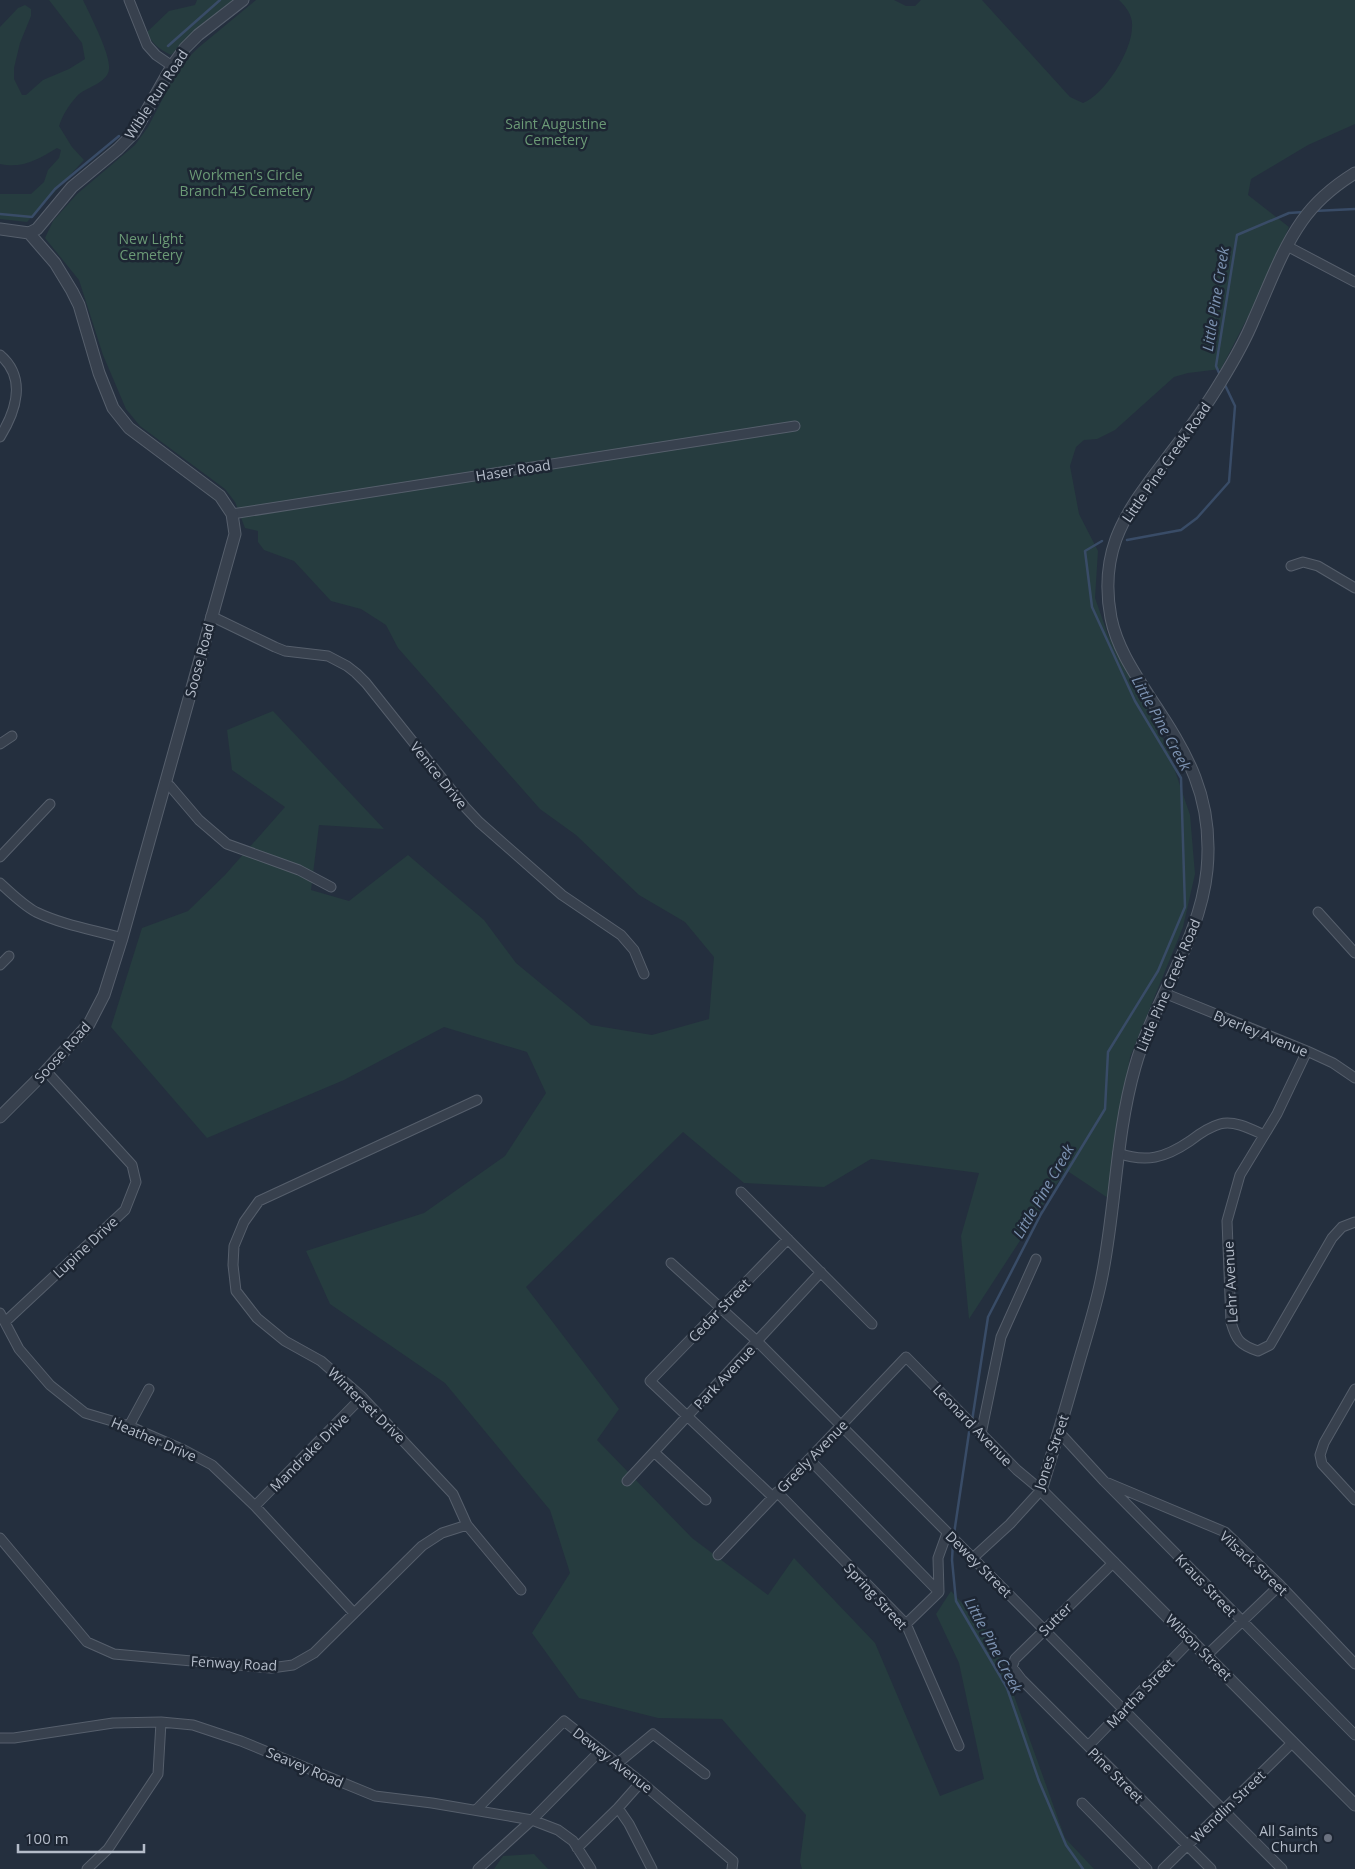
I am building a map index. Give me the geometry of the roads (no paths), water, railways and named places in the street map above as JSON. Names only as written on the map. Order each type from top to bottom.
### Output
[{"type":"street","points":[[129,0],[148,45],[156,55],[172,66]]},
{"type":"street","name":"Wible Run Road","points":[[29,233],[37,229],[72,187],[118,149],[134,133],[172,66],[193,40],[243,0]]},
{"type":"street","name":"Little Pine Creek Road","points":[[1090,1325],[1105,1261],[1118,1153],[1134,1070],[1148,1027],[1193,931],[1199,913],[1207,870],[1208,849],[1207,827],[1199,788],[1186,756],[1128,664],[1116,636],[1108,596],[1109,567],[1115,542],[1130,510],[1219,385],[1253,323],[1287,246],[1315,205],[1340,182],[1355,173]]},
{"type":"street","points":[[0,229],[29,233],[55,263],[72,291],[81,312],[106,394],[117,413],[129,428],[220,496],[232,514]]},
{"type":"street","points":[[1287,246],[1355,282]]},
{"type":"street","points":[[0,354],[11,366],[15,375],[17,395],[12,415],[0,437]]},
{"type":"street","name":"Haser Road","points":[[232,514],[795,426]]},
{"type":"street","name":"Soose Road","points":[[0,1117],[80,1035],[96,1012],[104,995],[122,938],[235,534],[232,514]]},
{"type":"street","points":[[1291,566],[1303,562],[1318,566],[1355,588]]},
{"type":"street","name":"Venice Drive","points":[[211,616],[285,651],[328,656],[347,666],[366,683],[475,817],[562,895],[621,935],[634,950],[644,974]]},
{"type":"street","points":[[0,744],[12,736]]},
{"type":"street","points":[[165,783],[170,786],[199,820],[227,844],[299,870],[331,886]]},
{"type":"street","points":[[0,857],[50,804]]},
{"type":"street","points":[[0,883],[36,911],[55,919],[122,938]]},
{"type":"street","points":[[1318,912],[1355,953]]},
{"type":"street","points":[[0,965],[9,956]]},
{"type":"street","name":"Byerley Avenue","points":[[1164,994],[1307,1051],[1355,1078]]},
{"type":"street","name":"Lehr Avenue","points":[[1307,1051],[1277,1114],[1240,1175],[1227,1221],[1231,1322],[1234,1334],[1243,1346],[1258,1351],[1270,1345],[1332,1238],[1342,1227],[1355,1222]]},
{"type":"street","name":"Lupine Drive","points":[[5,1322],[126,1210],[136,1182],[132,1165],[46,1071]]},
{"type":"street","name":"Winterset Drive","points":[[477,1100],[259,1201],[244,1222],[234,1246],[233,1265],[236,1291],[257,1318],[284,1341],[321,1361],[362,1397],[453,1494],[467,1525],[521,1590]]},
{"type":"street","points":[[1118,1153],[1134,1159],[1156,1158],[1179,1148],[1221,1123],[1242,1125],[1264,1135]]},
{"type":"street","points":[[741,1192],[872,1324]]},
{"type":"street","name":"Cedar Street","points":[[650,1381],[788,1239]]},
{"type":"street","points":[[978,1430],[1001,1337],[1036,1259]]},
{"type":"street","name":"Dewey Street","points":[[671,1263],[757,1341],[1282,1869]]},
{"type":"street","name":"Park Avenue","points":[[628,1481],[821,1272]]},
{"type":"street","name":"Heather Drive","points":[[0,1313],[19,1349],[50,1385],[85,1413],[129,1426],[184,1450],[212,1465],[255,1506],[353,1612]]},
{"type":"street","name":"Jones Street","points":[[974,1558],[1010,1524],[1041,1490],[1090,1325]]},
{"type":"street","name":"Leonard Avenue","points":[[906,1357],[1017,1470],[1041,1490]]},
{"type":"street","name":"Greely Avenue","points":[[718,1554],[906,1357]]},
{"type":"street","name":"Spring Street","points":[[650,1381],[775,1495],[906,1624],[959,1746]]},
{"type":"street","points":[[129,1426],[149,1389]]},
{"type":"street","points":[[1355,1389],[1324,1443],[1320,1454],[1322,1464],[1355,1500]]},
{"type":"street","name":"Mandrake Drive","points":[[255,1506],[362,1397]]},
{"type":"street","name":"Kraus Street","points":[[1059,1432],[1104,1481],[1355,1736]]},
{"type":"street","points":[[654,1452],[706,1500]]},
{"type":"street","points":[[808,1460],[939,1592]]},
{"type":"street","name":"Vilsack Street","points":[[1104,1481],[1225,1532],[1280,1585],[1355,1664]]},
{"type":"street","name":"Wilson Street","points":[[1041,1490],[1192,1639],[1355,1805]]},
{"type":"street","name":"Fenway Road","points":[[0,1538],[87,1642],[114,1654],[271,1668],[293,1665],[314,1653],[353,1612],[422,1546],[442,1534],[467,1525]]},
{"type":"street","points":[[906,1624],[939,1592],[938,1558],[947,1533]]},
{"type":"street","name":"Sutter","points":[[1022,1680],[1012,1667],[1015,1659],[1114,1562]]},
{"type":"street","points":[[1207,1655],[1280,1585]]},
{"type":"street","name":"Martha Street","points":[[1088,1746],[1192,1639]]},
{"type":"street","name":"Pine Street","points":[[1022,1680],[1211,1869]]},
{"type":"street","points":[[87,1869],[108,1849],[158,1774],[161,1722]]},
{"type":"street","name":"Seavey Road","points":[[0,1738],[14,1738],[113,1723],[161,1722],[193,1725],[241,1740],[375,1796],[532,1820],[558,1830],[573,1841],[591,1869]]},
{"type":"street","name":"Dewey Avenue","points":[[476,1810],[564,1722],[641,1782],[733,1865]]},
{"type":"street","points":[[618,1763],[653,1734],[705,1774]]},
{"type":"street","name":"Wendlin Street","points":[[1163,1869],[1293,1742]]},
{"type":"street","points":[[478,1869],[532,1820],[601,1750]]},
{"type":"street","points":[[577,1848],[618,1808],[641,1782]]},
{"type":"street","points":[[1082,1803],[1147,1869]]},
{"type":"street","points":[[618,1808],[630,1824],[652,1869]]},
{"type":"waterway","points":[[168,46],[220,0]]},
{"type":"waterway","points":[[0,214],[32,217],[55,189],[119,136]]},
{"type":"waterway","name":"Little Pine Creek","points":[[1314,211],[1355,209]]},
{"type":"waterway","name":"Little Pine Creek","points":[[1220,375],[1216,366],[1237,235],[1289,213],[1304,212]]},
{"type":"waterway","name":"Little Pine Creek","points":[[1127,540],[1181,530],[1197,518],[1229,482],[1235,406],[1225,385]]},
{"type":"waterway","name":"Little Pine Creek","points":[[972,1421],[988,1317],[1041,1214],[1105,1109],[1108,1052],[1158,971],[1185,907],[1181,778],[1135,701],[1092,607],[1085,551],[1102,541]]},
{"type":"waterway","name":"Little Pine Creek","points":[[954,1534],[970,1426]]},
{"type":"waterway","name":"Little Pine Creek","points":[[953,1542],[952,1560],[956,1601],[1007,1688],[1039,1781],[1066,1845],[1083,1869]]},
{"type":"place","name":"All Saints Church","points":[[1328,1838]]},
{"type":"park label","name":"Saint Augustine Cemetery","points":[[556,132]]},
{"type":"park label","name":"Workmen's Circle Branch 45 Cemetery","points":[[246,182]]},
{"type":"park label","name":"New Light Cemetery","points":[[151,246]]}]
